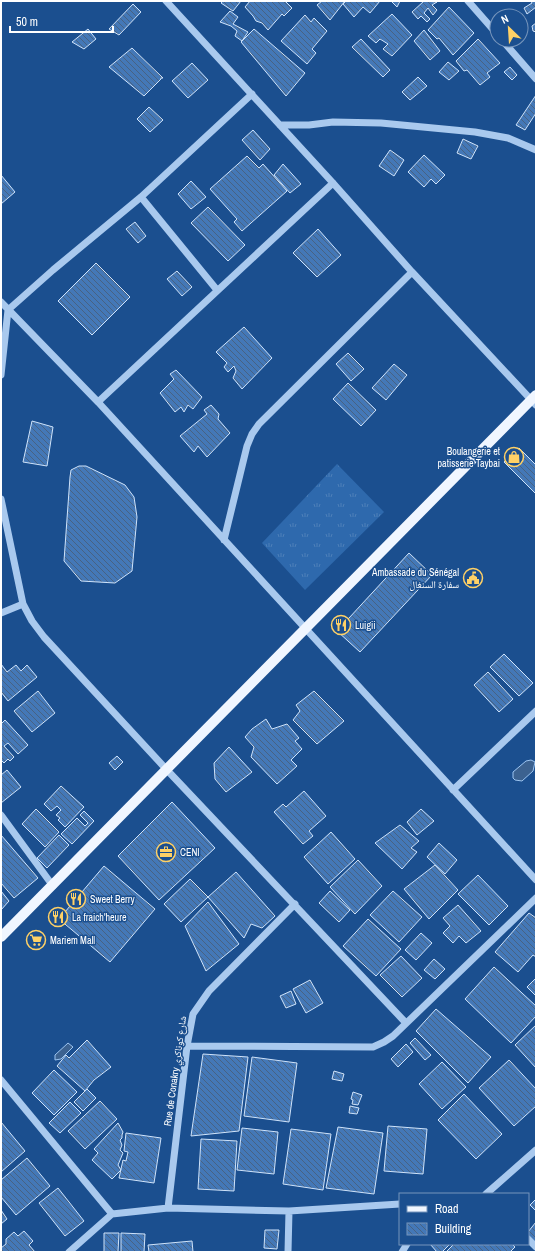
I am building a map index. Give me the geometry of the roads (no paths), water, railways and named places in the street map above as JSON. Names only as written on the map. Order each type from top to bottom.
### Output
[{"type":"main road","points":[[1,937],[534,400]]},
{"type":"street","points":[[166,1],[333,183],[412,272],[534,400]]},
{"type":"street","points":[[468,1],[489,25]]},
{"type":"street","points":[[509,48],[536,79]]},
{"type":"street","points":[[1,375],[8,310],[141,197],[252,94]]},
{"type":"street","points":[[280,125],[309,125],[333,122],[381,123],[475,132],[508,138],[536,150]]},
{"type":"street","points":[[98,402],[333,183]]},
{"type":"street","points":[[141,197],[217,290]]},
{"type":"street","points":[[224,540],[247,446],[258,424],[412,272]]},
{"type":"street","points":[[1,302],[98,402],[536,880]]},
{"type":"street","points":[[1,499],[23,604],[32,620],[44,636],[167,770],[406,1023]]},
{"type":"street","points":[[1,614],[23,604]]},
{"type":"street","points":[[453,790],[536,711]]},
{"type":"street","points":[[1,815],[53,886]]},
{"type":"street","points":[[187,1046],[373,1046],[384,1042],[406,1023],[536,898]]},
{"type":"street","name":"Rue de Conakry شارع كوناكري","points":[[168,1208],[187,1046],[193,1014],[209,991],[295,904]]},
{"type":"street","points":[[1,1080],[112,1214]]},
{"type":"street","points":[[488,1193],[536,1150]]},
{"type":"street","points":[[69,1252],[112,1214],[168,1208],[289,1211],[399,1204]]},
{"type":"street","points":[[288,1252],[289,1211]]},
{"type":"street","points":[[529,1239],[536,1247]]},
{"type":"place","name":"Boulangerie et patisserie Taybai","points":[[514,457]]},
{"type":"place","name":"Ambassade du Sénégal سفارة السنغال","points":[[473,578]]},
{"type":"place","name":"Luigii","points":[[341,625]]},
{"type":"place","name":"CENI","points":[[166,852]]},
{"type":"place","name":"Sweet Berry","points":[[76,899]]},
{"type":"place","name":"La fraich'heure","points":[[58,917]]},
{"type":"place","name":"Mariem Mall","points":[[36,940]]}]
